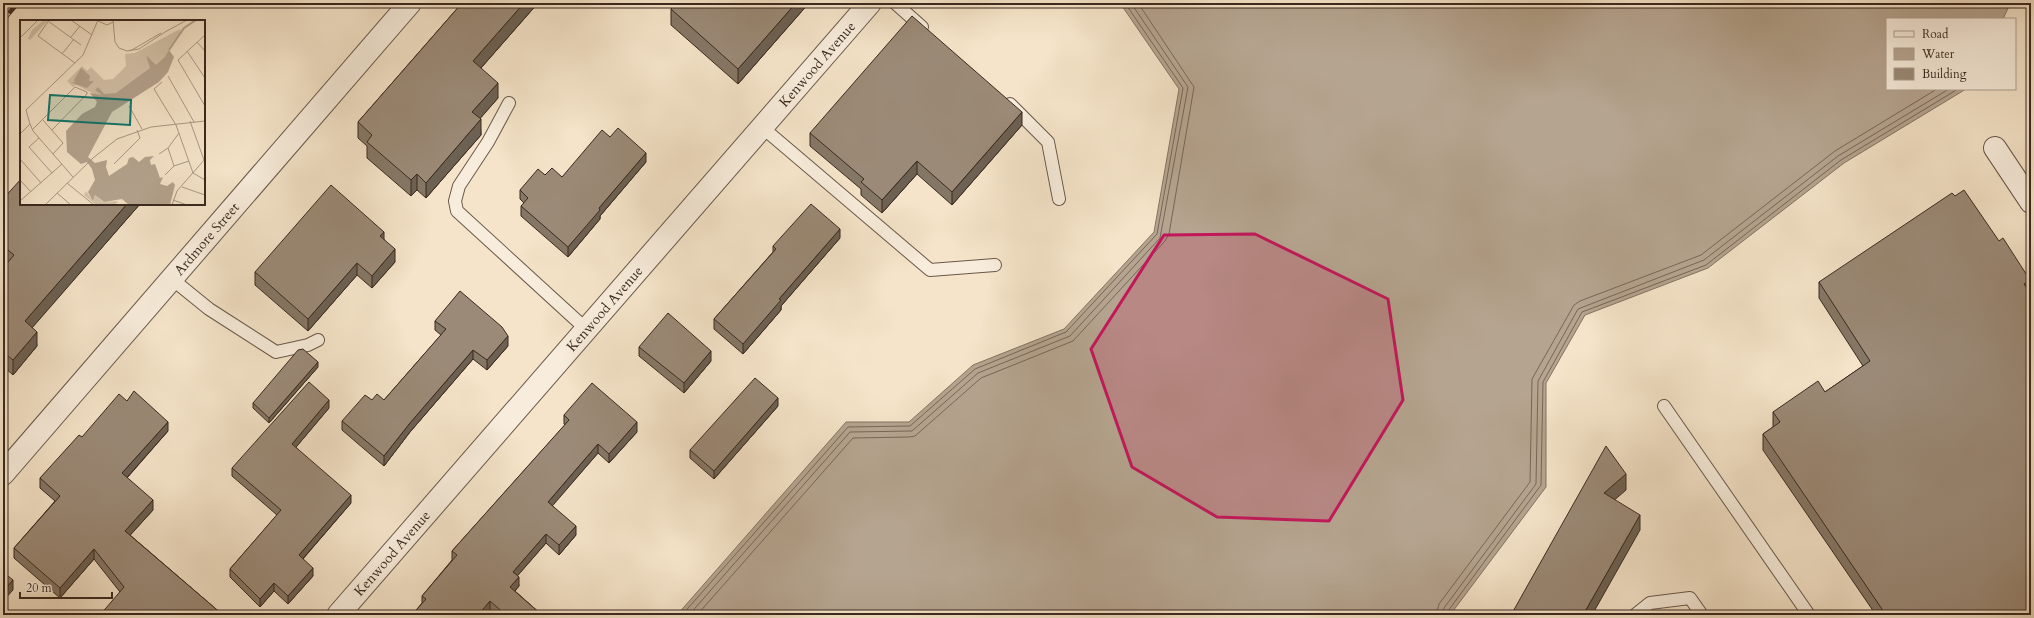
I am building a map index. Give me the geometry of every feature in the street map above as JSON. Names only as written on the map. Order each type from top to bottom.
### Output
[{"type":"street","name":"Ardmore Street","points":[[3,474],[410,3]]},
{"type":"street","name":"Kenwood Avenue","points":[[338,615],[870,3]]},
{"type":"street","points":[[1995,148],[2031,202]]},
{"type":"lane","points":[[895,3],[932,36]]},
{"type":"lane","points":[[998,94],[1028,120],[1048,142],[1059,199]]},
{"type":"lane","points":[[509,103],[488,142],[459,186],[455,201],[457,211],[586,330]]},
{"type":"lane","points":[[762,127],[930,270],[995,265]]},
{"type":"lane","points":[[172,279],[209,309],[276,352],[288,351],[308,345],[318,340]]},
{"type":"lane","points":[[1664,406],[1809,615]]},
{"type":"lane","points":[[1635,615],[1650,603],[1690,598],[1702,615]]},
{"type":"highlighted area","points":[[1255,234],[1388,299],[1403,400],[1329,521],[1217,517],[1132,467],[1091,349],[1164,235]]},
{"type":"water","points":[[1120,3],[2012,3],[2003,18],[1886,18],[1886,90],[1964,90],[1844,163],[1708,268],[1585,315],[1546,383],[1546,487],[1450,615],[677,615],[846,422],[909,422],[973,365],[1064,329],[1154,232],[1179,89]]},
{"type":"building","points":[[462,3],[524,3],[473,61],[498,83],[472,112],[481,119],[426,183],[417,174],[411,180],[367,142],[372,135],[358,122]]},
{"type":"building","points":[[676,3],[796,3],[738,69],[671,9]]},
{"type":"building","points":[[912,16],[1022,112],[952,192],[917,161],[882,200],[861,182],[864,179],[810,133]]},
{"type":"building","points":[[618,128],[646,153],[568,247],[521,206],[528,198],[520,190],[538,169],[545,175],[552,168],[562,177],[602,130],[610,137]]},
{"type":"building","points":[[20,180],[20,205],[126,205],[25,321],[37,332],[13,360],[3,352],[3,268],[14,255],[3,246],[3,199]]},
{"type":"building","points":[[331,185],[384,232],[380,236],[395,249],[372,276],[357,263],[308,319],[255,272]]},
{"type":"building","points":[[1964,190],[1999,241],[2003,238],[2030,280],[2024,284],[2031,295],[2031,587],[2026,590],[2031,596],[2031,615],[1886,615],[1763,434],[1780,422],[1773,412],[1818,381],[1825,392],[1870,361],[1819,282],[1952,193],[1955,196]]},
{"type":"building","points":[[811,204],[840,229],[779,299],[781,300],[743,344],[714,319],[776,249],[773,246]]},
{"type":"building","points":[[460,291],[502,327],[508,336],[487,360],[473,350],[410,423],[384,456],[342,421],[365,395],[372,400],[377,394],[384,400],[446,329],[435,321]]},
{"type":"building","points":[[668,313],[711,351],[684,383],[639,347]]},
{"type":"building","points":[[303,349],[318,362],[269,418],[253,403],[298,350]]},
{"type":"building","points":[[755,378],[778,398],[714,471],[690,450]]},
{"type":"building","points":[[309,382],[329,400],[292,444],[351,495],[299,555],[313,568],[288,596],[274,583],[260,599],[230,569],[281,510],[232,468]]},
{"type":"building","points":[[592,383],[637,422],[609,454],[598,444],[548,502],[576,526],[559,545],[546,534],[513,572],[519,577],[510,587],[542,615],[506,615],[490,601],[478,615],[412,615],[426,599],[422,596],[457,555],[452,551],[569,420],[564,415]]},
{"type":"building","points":[[134,391],[168,422],[122,473],[153,500],[125,531],[223,615],[100,615],[124,587],[94,549],[60,588],[14,548],[60,496],[40,478],[79,435],[82,437],[119,394],[127,401]]},
{"type":"building","points":[[1606,446],[1626,474],[1604,493],[1640,515],[1583,615],[1511,615]]},
{"type":"building","points":[[3,572],[13,580],[3,591]]},
{"type":"building","points":[[3,601],[7,604],[3,609]]},
{"type":"railway","points":[[3,20],[18,3]]}]
